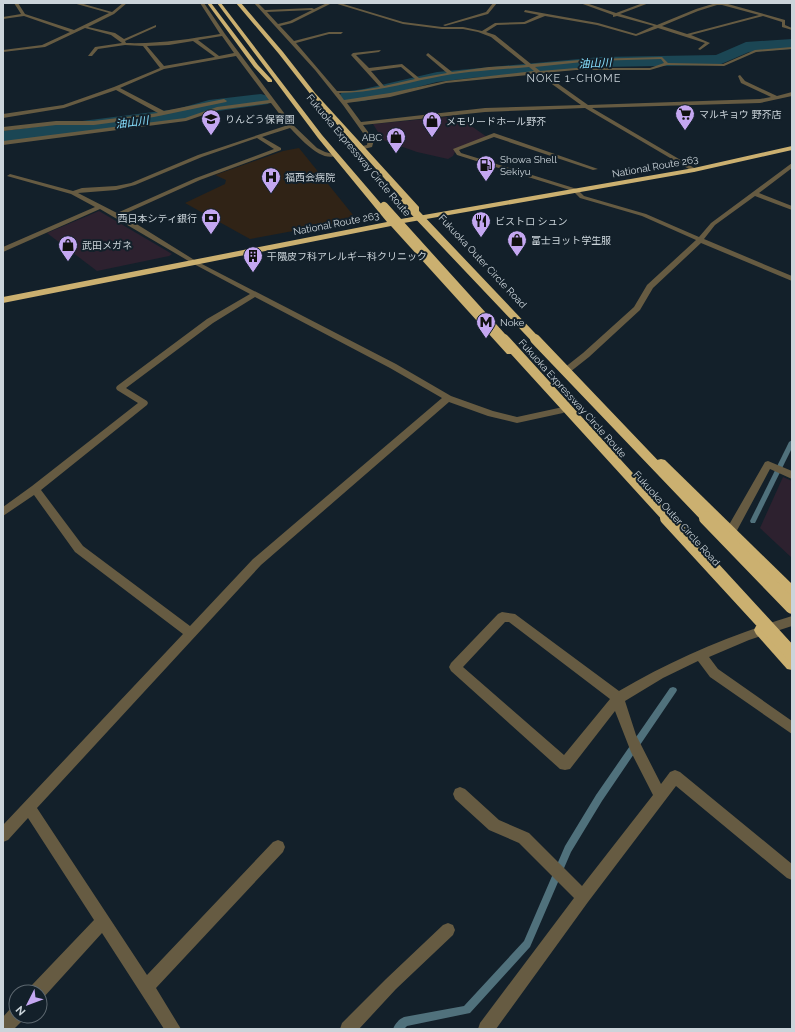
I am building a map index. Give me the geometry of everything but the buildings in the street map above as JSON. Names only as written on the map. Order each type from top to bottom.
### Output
[{"type":"highway","points":[[209,3],[256,66],[271,82],[288,94]]},
{"type":"highway","name":"Fukuoka Outer Circle Road","points":[[220,3],[334,155],[391,223],[563,410],[792,664]]},
{"type":"highway","name":"Fukuoka Expressway Circle Route","points":[[220,3],[300,104],[384,206],[625,474],[792,654]]},
{"type":"highway","name":"Fukuoka Outer Circle Road","points":[[237,3],[281,53],[316,98],[360,148],[567,370],[730,533],[792,592]]},
{"type":"highway","name":"Fukuoka Expressway Circle Route","points":[[237,3],[317,102],[405,202],[654,465],[792,607]]},
{"type":"highway","points":[[309,76],[316,98]]},
{"type":"highway","name":"National Route 263","points":[[3,300],[391,223],[694,170],[792,148]]},
{"type":"street","points":[[3,3],[8,3]]},
{"type":"street","points":[[16,3],[24,15]]},
{"type":"street","points":[[76,3],[113,13]]},
{"type":"street","points":[[3,51],[42,46],[53,42],[113,13],[125,3]]},
{"type":"street","points":[[202,3],[265,95],[273,101],[291,126],[315,149],[324,154],[334,155]]},
{"type":"street","points":[[256,3],[293,43],[360,124],[371,140],[370,146],[360,148]]},
{"type":"street","points":[[277,25],[291,22],[330,3]]},
{"type":"street","points":[[336,3],[403,23],[442,28],[463,28],[483,32],[500,41],[529,65],[587,107],[694,170]]},
{"type":"street","points":[[442,28],[447,24],[487,13],[494,3]]},
{"type":"street","points":[[582,3],[616,15],[688,35],[708,43],[700,49]]},
{"type":"street","points":[[598,24],[646,3]]},
{"type":"street","points":[[722,3],[784,21],[783,26],[792,30]]},
{"type":"street","points":[[525,11],[598,24],[636,35],[697,10],[722,3],[730,3]]},
{"type":"street","points":[[264,11],[318,9]]},
{"type":"street","points":[[3,18],[24,15],[74,32]]},
{"type":"street","points":[[483,32],[496,24],[525,23],[538,16],[545,15]]},
{"type":"street","points":[[688,35],[764,15]]},
{"type":"street","points":[[90,55],[98,48],[124,42],[155,26]]},
{"type":"street","points":[[84,27],[115,35],[124,42],[144,45],[170,44],[223,35]]},
{"type":"street","points":[[293,43],[329,33],[341,32]]},
{"type":"street","points":[[193,39],[219,58]]},
{"type":"street","points":[[144,45],[163,68]]},
{"type":"street","points":[[342,102],[390,96],[465,79],[576,69],[650,69],[668,64],[724,65],[755,51],[792,48]]},
{"type":"street","points":[[379,51],[354,54],[383,87]]},
{"type":"street","points":[[3,116],[60,107],[116,88],[163,68],[237,54]]},
{"type":"street","points":[[428,54],[450,73]]},
{"type":"street","points":[[335,93],[355,92],[450,73],[529,65],[592,60],[662,58],[668,64]]},
{"type":"street","points":[[368,70],[402,65],[418,79]]},
{"type":"street","points":[[740,76],[743,82],[775,97]]},
{"type":"street","points":[[116,88],[163,113]]},
{"type":"street","points":[[360,124],[485,110],[760,101],[792,94]]},
{"type":"street","points":[[3,129],[56,123],[94,123],[163,113],[233,99]]},
{"type":"street","points":[[3,143],[186,119],[217,109],[273,101]]},
{"type":"street","points":[[73,193],[82,190],[116,188],[133,184],[200,156],[291,126]]},
{"type":"street","points":[[594,169],[494,135],[456,149],[459,154],[575,190],[582,197],[644,215],[792,279]]},
{"type":"street","points":[[116,215],[198,179],[279,149],[258,137]]},
{"type":"street","points":[[567,370],[586,355],[637,308],[650,287],[700,240],[713,224],[792,166]]},
{"type":"street","points":[[3,174],[73,193],[116,215],[194,262],[393,366],[448,398],[490,414],[517,420],[563,410]]},
{"type":"street","points":[[3,179],[10,176]]},
{"type":"street","points":[[754,193],[792,208]]},
{"type":"street","points":[[3,250],[100,207]]},
{"type":"street","points":[[3,512],[35,489],[144,403],[120,388],[210,321],[255,294]]},
{"type":"street","points":[[3,835],[257,562],[448,398]]},
{"type":"street","points":[[730,533],[768,464],[789,474]]},
{"type":"street","points":[[35,489],[79,549],[192,633]]},
{"type":"street","points":[[660,795],[641,762],[623,719],[618,698],[511,617],[502,617],[455,667],[565,764],[618,698],[668,669],[761,630],[792,621]]},
{"type":"street","points":[[701,656],[714,672],[792,728]]},
{"type":"street","points":[[486,1029],[583,897],[675,777],[792,872]]},
{"type":"street","points":[[460,794],[494,825],[524,838],[583,897]]},
{"type":"street","points":[[29,808],[173,1029]]},
{"type":"street","points":[[146,987],[278,847]]},
{"type":"street","points":[[45,984],[103,921]]},
{"type":"street","points":[[348,1029],[391,984],[448,930]]},
{"type":"shaded area","name":"メモリードホール野芥","points":[[457,116],[487,137],[457,148],[453,156],[448,159],[417,152],[383,140],[373,124]]},
{"type":"shaded area","name":"福西会病院","points":[[299,148],[353,215],[347,221],[250,239],[185,203],[225,184],[226,180],[215,175],[283,151]]},
{"type":"shaded area","points":[[99,211],[172,254],[169,256],[97,271],[47,233]]},
{"type":"shaded area","points":[[783,477],[792,481],[792,558],[760,528]]},
{"type":"waterway","name":"油山川","points":[[349,96],[364,95],[437,77],[471,73],[601,62],[719,60],[746,47],[792,44]]},
{"type":"waterway","name":"油山川","points":[[3,137],[179,115],[209,106],[261,100]]},
{"type":"waterway","points":[[753,521],[792,442]]},
{"type":"waterway","points":[[398,1029],[404,1022],[467,1010],[527,944],[568,849],[599,798],[673,690]]},
{"type":"place","name":"マルキョウ 野芥店","points":[[685,131]]},
{"type":"place","name":"りんどう保育園","points":[[211,136]]},
{"type":"place","name":"メモリードホール野芥","points":[[432,138]]},
{"type":"place","name":"ABC","points":[[396,154]]},
{"type":"place","name":"Showa Shell Sekiyu","points":[[486,182]]},
{"type":"place","name":"福西会病院","points":[[271,194]]},
{"type":"place","name":"西日本シティ銀行","points":[[211,235]]},
{"type":"place","name":"ビストロ シュン","points":[[481,238]]},
{"type":"place","name":"富士ヨット学生服","points":[[517,257]]},
{"type":"place","name":"武田メガネ","points":[[68,262]]},
{"type":"place","name":"干隈皮フ科アレルギー科クリニック","points":[[253,273]]},
{"type":"place","name":"Noke","points":[[486,339]]},
{"type":"district","name":"NOKE 1-CHOME","points":[[574,78]]}]
